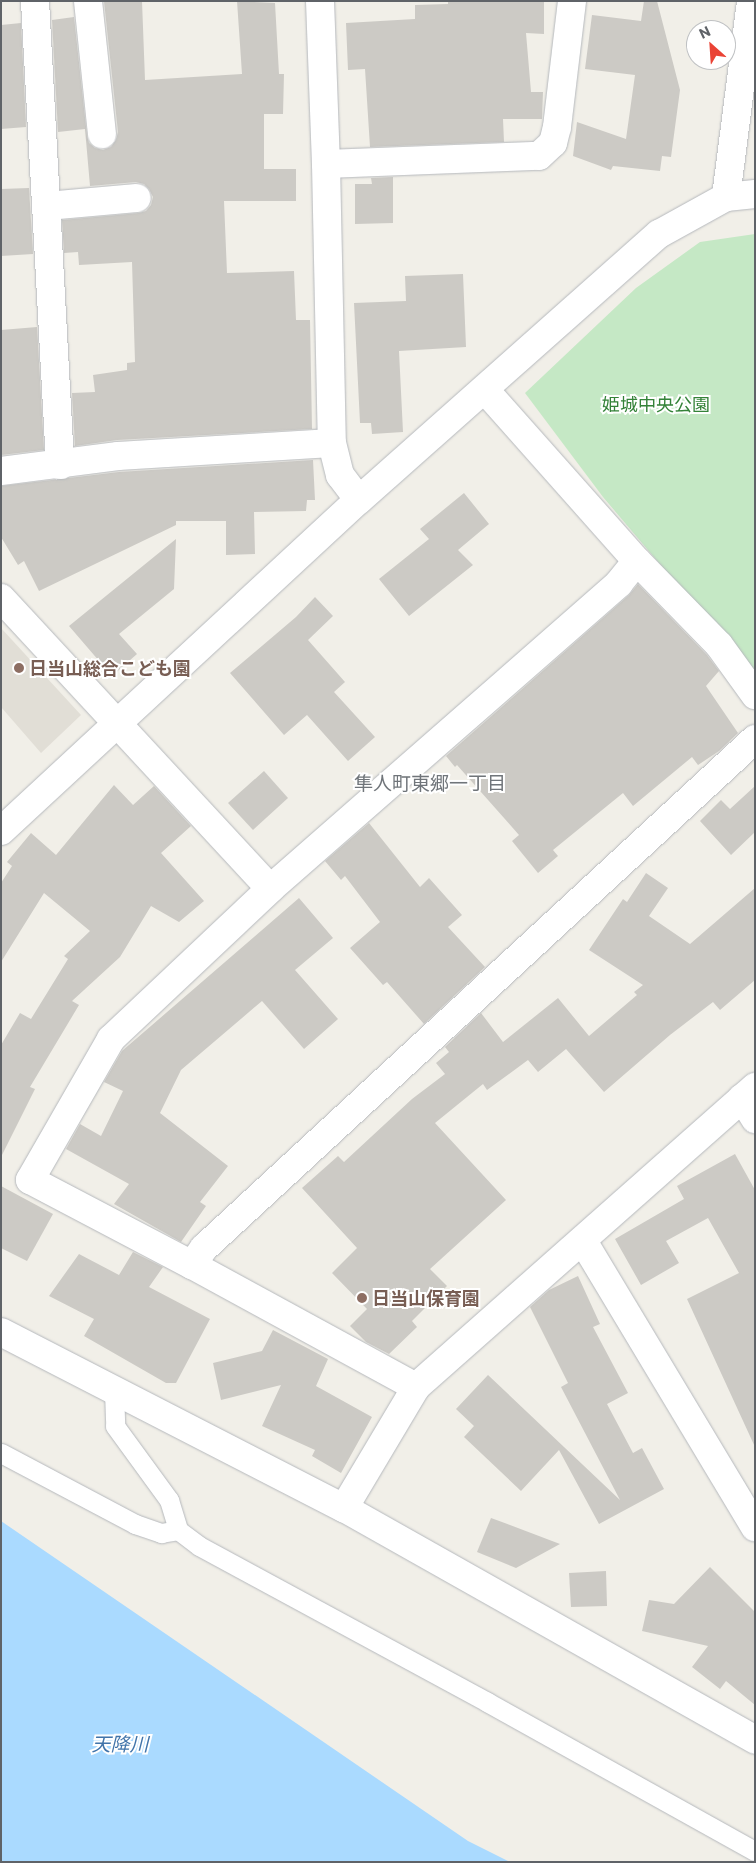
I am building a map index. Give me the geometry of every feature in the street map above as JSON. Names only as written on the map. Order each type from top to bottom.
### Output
[{"type":"street","points":[[35,1],[60,465]]},
{"type":"street","points":[[88,1],[102,134]]},
{"type":"street","points":[[320,1],[326,164],[332,443],[340,475],[359,500]]},
{"type":"street","points":[[326,164],[539,156],[553,143],[557,127],[572,1]]},
{"type":"street","points":[[726,197],[751,1]]},
{"type":"street","points":[[1,831],[359,500],[659,234],[726,197],[755,194]]},
{"type":"street","points":[[47,206],[137,198]]},
{"type":"street","points":[[485,390],[637,561],[719,645],[755,695]]},
{"type":"street","points":[[1,471],[60,465],[118,456],[332,443]]},
{"type":"street","points":[[416,1388],[192,1265],[30,1180],[111,1039],[270,889],[619,583],[637,561]]},
{"type":"street","points":[[1,598],[116,725],[270,889]]},
{"type":"street","points":[[192,1265],[204,1248],[755,739]]},
{"type":"street","points":[[344,1508],[416,1388],[583,1242],[750,1101]]},
{"type":"street","points":[[583,1242],[755,1527]]},
{"type":"street","points":[[1,1332],[344,1508],[755,1740]]},
{"type":"lane","points":[[114,1390],[115,1426],[169,1500],[178,1530],[199,1546],[487,1702],[755,1851]]},
{"type":"lane","points":[[1,1454],[135,1524],[161,1533],[178,1530]]},
{"type":"shaded area","name":"日当山総合こども園","points":[[1,628],[81,715],[41,753],[1,707]]},
{"type":"green space","name":"姫城中央公園","points":[[755,234],[755,680],[736,654],[603,497],[525,393],[636,288],[700,242]]},
{"type":"water","name":"天降川","points":[[1,1521],[468,1841],[510,1862],[1,1862]]},
{"type":"building","points":[[104,1],[142,1],[145,80],[242,74],[237,1],[275,3],[279,74],[284,74],[283,114],[264,114],[264,169],[296,169],[296,201],[224,201],[227,273],[294,271],[296,320],[310,320],[312,429],[117,440],[75,446],[72,393],[95,392],[93,375],[127,370],[127,363],[135,362],[132,262],[79,265],[78,252],[64,253],[62,220],[139,213],[146,211],[151,205],[153,197],[144,184],[136,182],[90,186],[85,129],[58,132],[52,20],[74,17],[89,143],[95,148],[103,150],[111,147],[116,140],[118,132]]},
{"type":"building","points":[[448,1],[544,1],[544,34],[526,33],[531,92],[543,92],[542,119],[503,119],[504,142],[370,147],[365,69],[348,70],[346,23],[415,19],[415,5],[448,4]]},
{"type":"building","points":[[644,1],[657,1],[680,90],[671,157],[662,156],[660,171],[613,166],[611,170],[573,156],[577,122],[626,139],[635,75],[585,69],[592,15],[641,21]]},
{"type":"building","points":[[21,23],[26,127],[1,129],[1,25]]},
{"type":"building","points":[[393,177],[393,223],[355,224],[355,184],[372,184],[371,178]]},
{"type":"building","points":[[29,188],[33,254],[1,256],[1,189]]},
{"type":"building","points":[[463,274],[466,347],[399,351],[403,432],[372,434],[371,423],[360,423],[354,303],[406,301],[405,276]]},
{"type":"building","points":[[37,327],[44,450],[1,455],[1,330]]},
{"type":"building","points":[[313,460],[315,500],[307,500],[306,511],[254,512],[255,554],[226,555],[226,521],[176,521],[176,525],[39,591],[24,561],[18,565],[1,537],[1,486],[119,472]]},
{"type":"building","points":[[464,493],[489,524],[458,550],[473,565],[409,616],[379,579],[429,539],[420,529]]},
{"type":"building","points":[[176,539],[174,589],[119,634],[137,654],[112,676],[69,626]]},
{"type":"building","points":[[638,584],[707,655],[719,671],[706,686],[738,733],[719,751],[698,765],[692,757],[633,806],[623,793],[553,850],[558,856],[538,873],[512,841],[519,835],[457,765],[455,767],[446,756],[629,595]]},
{"type":"building","points":[[315,597],[333,616],[308,640],[345,682],[334,692],[375,737],[348,761],[307,715],[284,735],[230,673],[296,617]]},
{"type":"building","points":[[264,771],[288,798],[253,830],[228,803]]},
{"type":"building","points":[[114,785],[133,805],[154,786],[191,826],[161,853],[204,901],[179,922],[151,906],[120,957],[72,1001],[79,1005],[30,1087],[35,1089],[1,1157],[1,1045],[20,1013],[31,1019],[68,959],[64,956],[90,931],[44,893],[1,962],[1,883],[12,866],[7,862],[31,833],[56,855]]},
{"type":"building","points":[[755,786],[755,832],[731,855],[700,821],[721,800],[730,809]]},
{"type":"building","points":[[369,823],[420,887],[429,878],[462,915],[448,927],[485,967],[424,1024],[387,982],[383,985],[350,948],[380,922],[345,876],[341,880],[325,861]]},
{"type":"building","points":[[646,873],[668,888],[649,916],[690,944],[755,888],[755,980],[720,1010],[713,1002],[670,1035],[604,1092],[566,1049],[538,1072],[528,1060],[487,1090],[483,1084],[435,1123],[506,1200],[430,1269],[447,1286],[412,1321],[417,1327],[389,1354],[366,1342],[350,1326],[367,1309],[332,1273],[357,1248],[302,1188],[338,1156],[344,1162],[412,1099],[445,1074],[436,1063],[449,1052],[445,1047],[481,1013],[503,1042],[558,998],[589,1036],[637,995],[634,992],[643,985],[589,950],[623,899],[627,902]]},
{"type":"building","points":[[299,898],[333,938],[295,970],[338,1019],[304,1049],[262,1001],[181,1070],[160,1113],[228,1166],[200,1202],[206,1206],[181,1242],[114,1204],[129,1184],[66,1149],[80,1124],[101,1136],[123,1091],[104,1082],[122,1051]]},
{"type":"building","points":[[735,1154],[755,1190],[755,1447],[687,1299],[739,1273],[708,1218],[666,1241],[679,1263],[641,1285],[615,1239],[684,1199],[677,1186]]},
{"type":"building","points":[[1,1186],[53,1214],[27,1261],[1,1248]]},
{"type":"building","points":[[133,1252],[163,1267],[149,1287],[210,1319],[176,1383],[166,1383],[84,1336],[94,1319],[49,1296],[79,1254],[119,1275]]},
{"type":"building","points":[[578,1276],[600,1324],[593,1327],[628,1393],[607,1404],[633,1453],[642,1448],[664,1489],[599,1524],[559,1450],[521,1491],[464,1437],[474,1426],[456,1409],[488,1375],[620,1500],[561,1387],[568,1383],[530,1307],[549,1290]]},
{"type":"building","points":[[273,1330],[328,1359],[316,1386],[372,1417],[341,1473],[312,1456],[315,1450],[262,1426],[281,1385],[221,1400],[213,1363],[262,1351]]},
{"type":"building","points":[[491,1518],[560,1544],[516,1568],[477,1552]]},
{"type":"building","points":[[710,1567],[755,1612],[755,1705],[726,1681],[720,1689],[692,1667],[708,1646],[642,1631],[649,1600],[674,1604]]},
{"type":"building","points":[[606,1571],[607,1606],[571,1607],[569,1573]]},
{"type":"place","name":"日当山総合こども園","points":[[19,668]]},
{"type":"place","name":"日当山保育園","points":[[362,1298]]},
{"type":"district","name":"隼人町東郷一丁目","points":[[430,783]]}]
